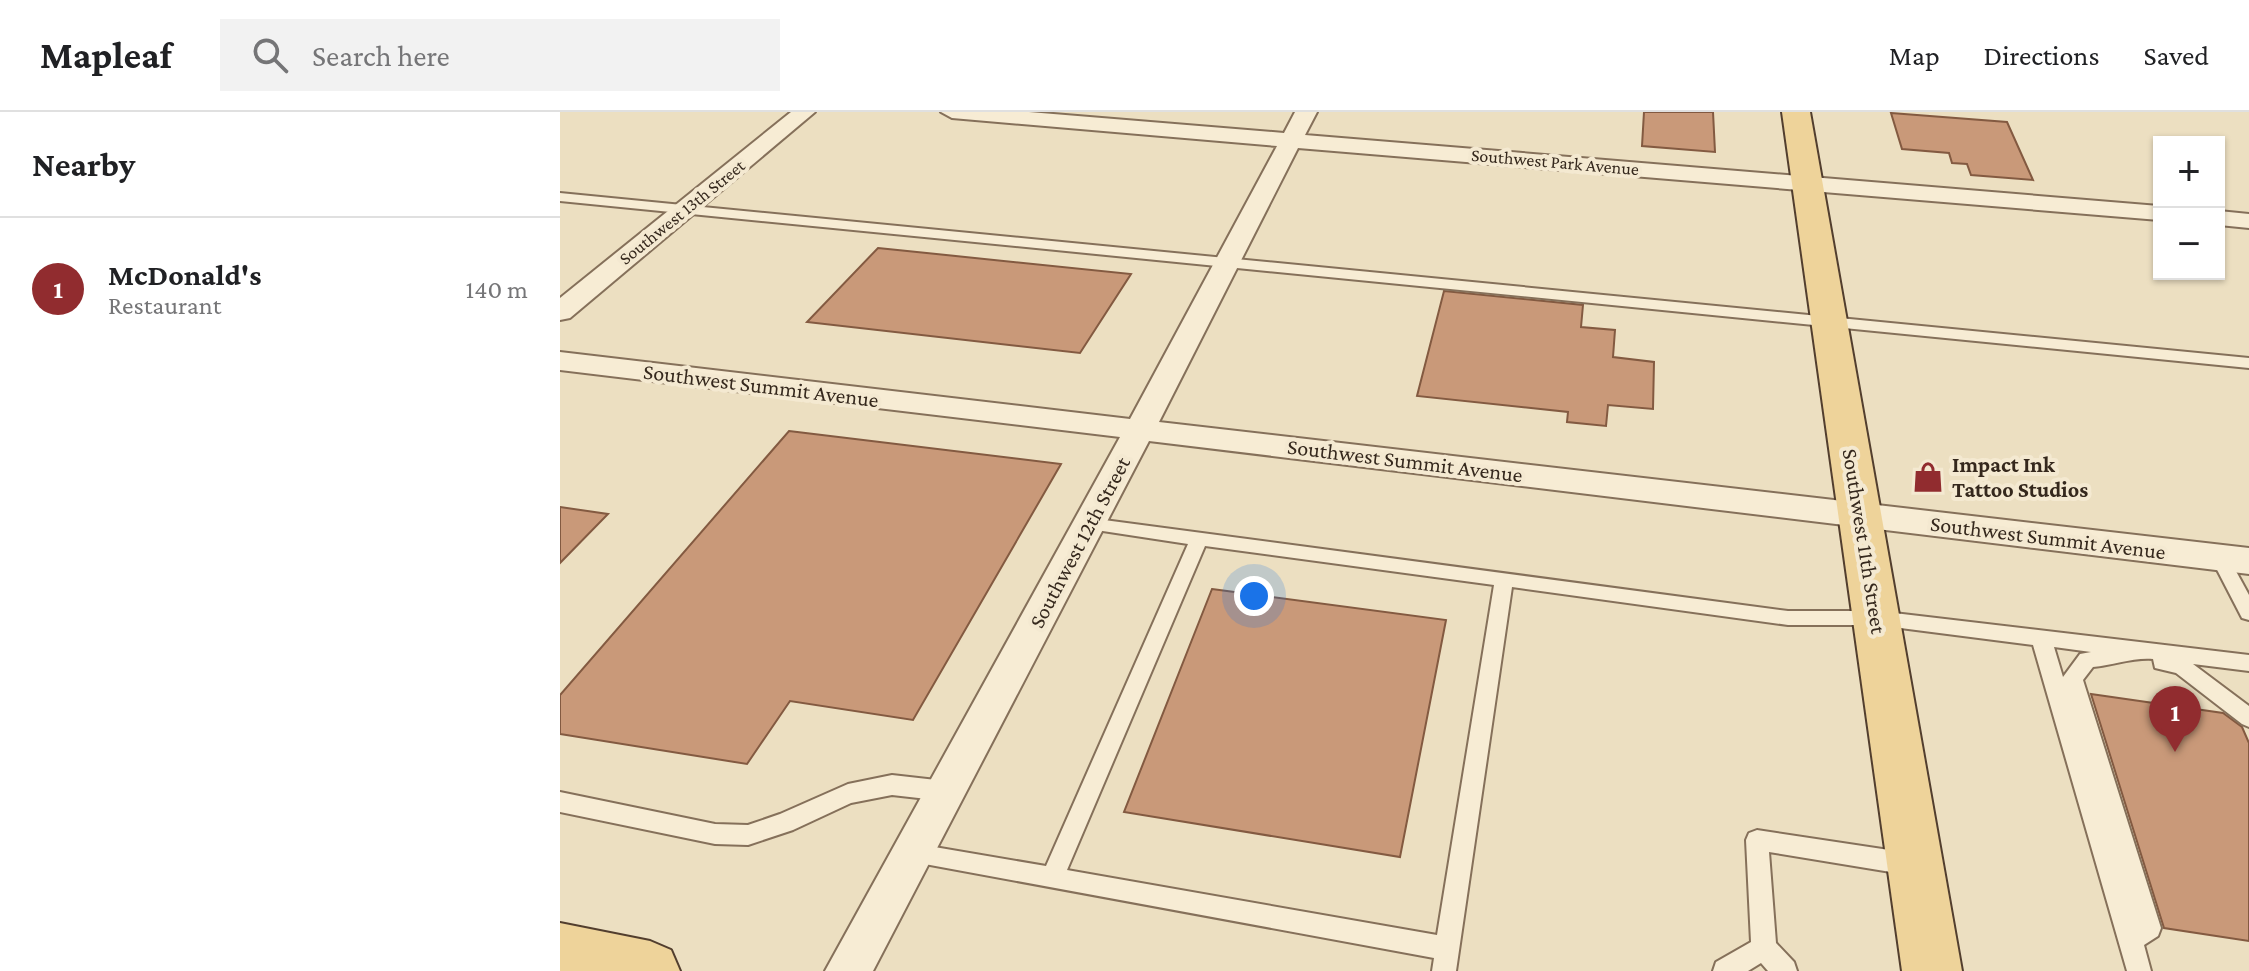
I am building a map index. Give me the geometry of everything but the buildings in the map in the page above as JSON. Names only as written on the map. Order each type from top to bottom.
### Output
[{"type":"main road","name":"Southwest 11th Street","points":[[1796,112],[1932,971]]},
{"type":"main road","points":[[560,952],[650,971]]},
{"type":"street","name":"Southwest 13th Street","points":[[560,312],[804,112]]},
{"type":"street","name":"Southwest Park Avenue","points":[[952,112],[1299,126],[1808,184],[2153,213]]},
{"type":"street","name":"Southwest 12th Street","points":[[848,971],[1299,126]]},
{"type":"street","points":[[2225,219],[2249,221]]},
{"type":"street","name":"Southwest Summit Avenue","points":[[560,361],[2234,560]]},
{"type":"lane","points":[[560,197],[2249,363]]},
{"type":"lane","points":[[1089,524],[1788,618],[1877,618],[2249,663]]},
{"type":"lane","points":[[1052,879],[1199,539]]},
{"type":"lane","points":[[2234,560],[2249,613]]},
{"type":"lane","points":[[911,853],[1446,960],[1504,579]]},
{"type":"lane","points":[[2041,637],[2139,971]]},
{"type":"lane","points":[[2130,940],[2149,928],[2072,678],[2087,660],[2131,655],[2182,667],[2249,718]]},
{"type":"lane","points":[[560,802],[715,834],[748,835],[785,823],[848,794],[892,785],[945,791]]},
{"type":"lane","points":[[1785,971],[1764,948],[1757,840],[1915,865]]},
{"type":"lane","points":[[1725,971],[1764,948]]},
{"type":"place","name":"Impact Ink Tattoo Studios","points":[[1928,477]]},
{"type":"place","name":"McDonald's","points":[[2175,752]]}]
